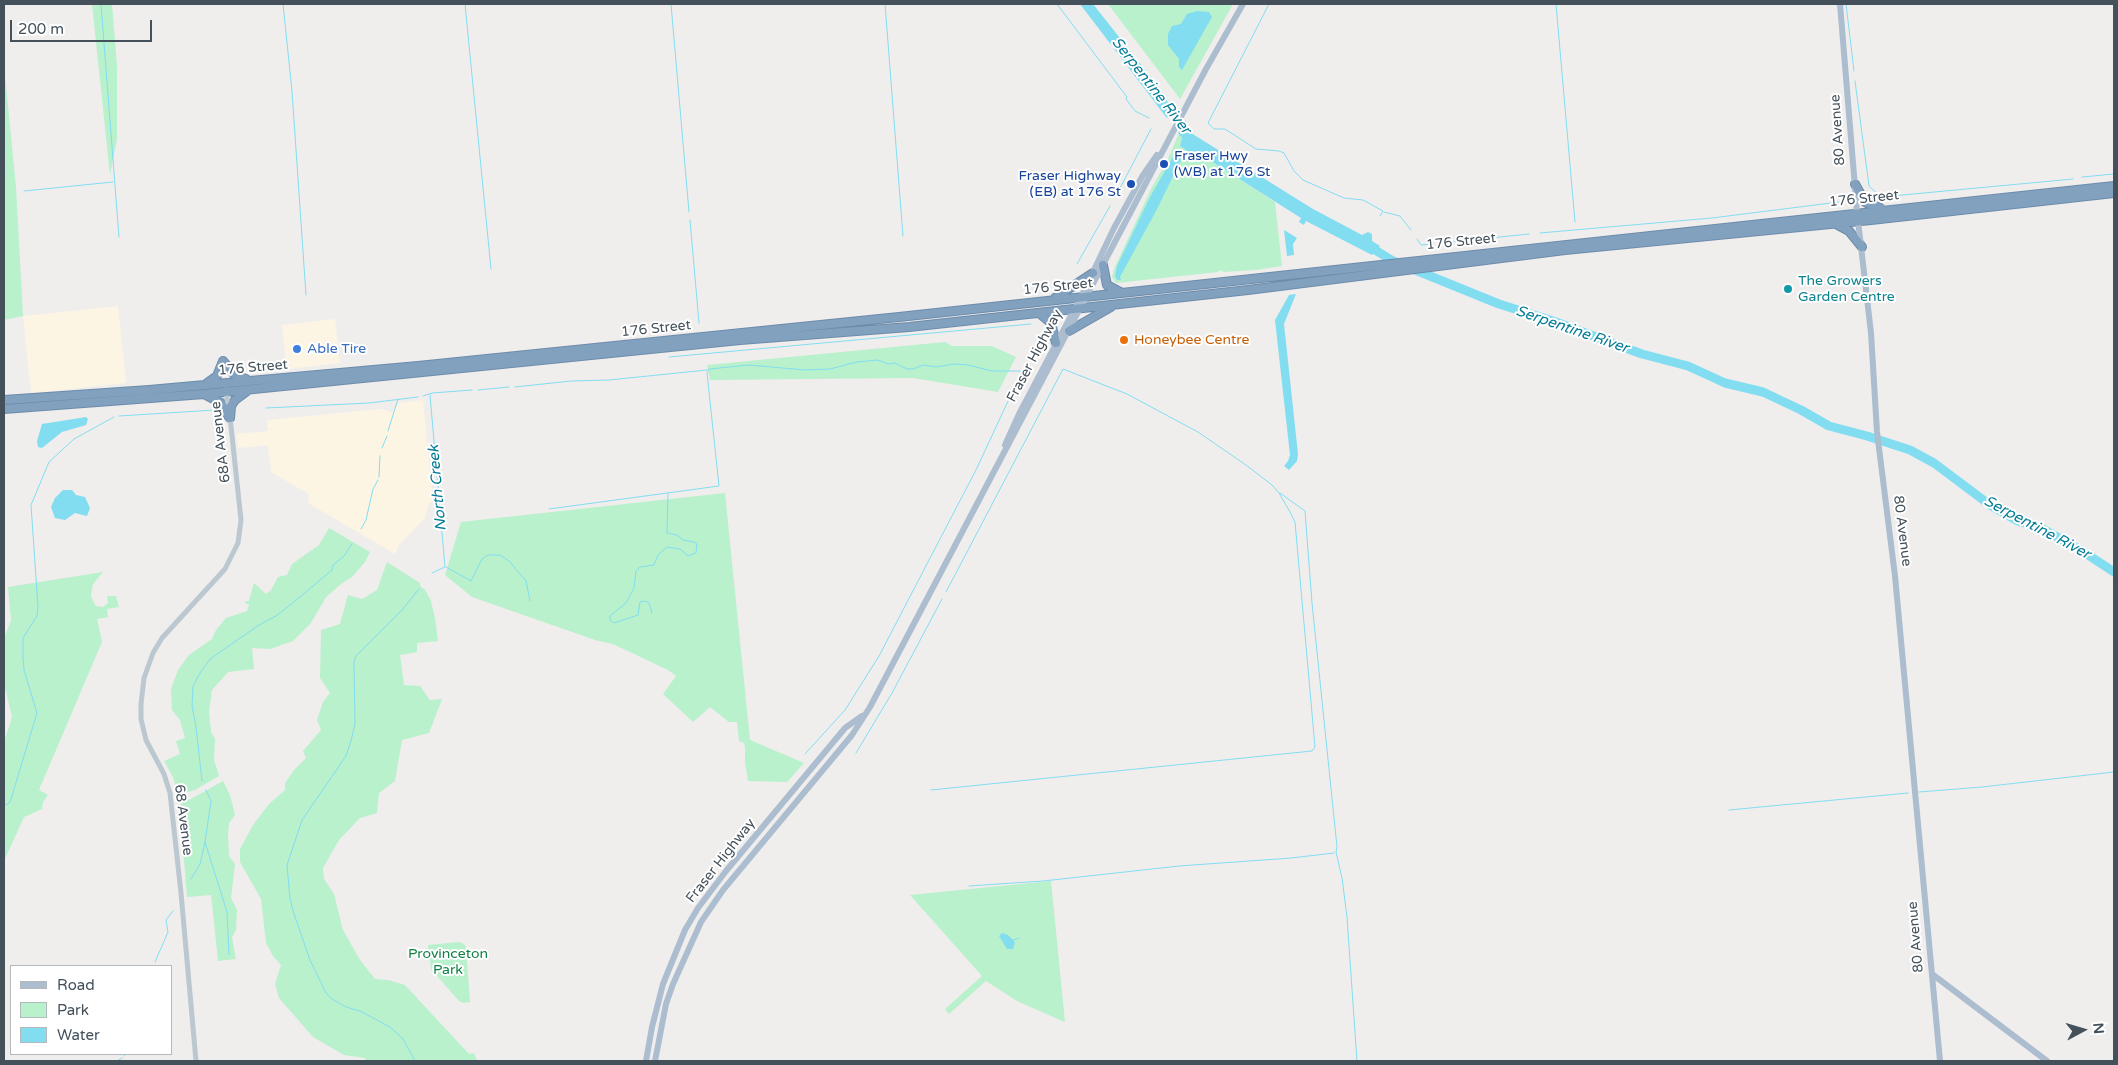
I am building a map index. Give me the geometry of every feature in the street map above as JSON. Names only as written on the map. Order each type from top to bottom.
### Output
[{"type":"highway","points":[[1855,184],[1862,199],[1868,204],[1889,209]]},
{"type":"highway","name":"176 Street","points":[[4,400],[226,383],[251,385],[740,340],[909,327],[1392,272],[1565,250],[1834,223],[1889,209],[2114,186]]},
{"type":"highway","name":"176 Street","points":[[251,385],[1428,258],[2114,193]]},
{"type":"highway","points":[[1834,223],[1849,231],[1862,247]]},
{"type":"highway","points":[[1103,265],[1108,285],[1120,292]]},
{"type":"highway","points":[[1050,300],[1093,273]]},
{"type":"highway","points":[[1069,331],[1115,304]]},
{"type":"highway","points":[[1039,313],[1051,323],[1056,343]]},
{"type":"highway","points":[[203,385],[217,376],[223,362],[234,374],[251,385]]},
{"type":"highway","points":[[4,409],[227,392],[251,385]]},
{"type":"highway","points":[[230,418],[235,400],[251,385]]},
{"type":"highway","points":[[204,394],[221,403],[230,418]]},
{"type":"main road","name":"Fraser Highway","points":[[985,491],[1019,414],[1056,343],[1103,265],[1243,4]]},
{"type":"main road","name":"80 Avenue","points":[[1840,4],[1858,216],[1871,333],[1877,432],[1895,576],[1940,1061]]},
{"type":"main road","name":"Fraser Highway","points":[[1084,296],[1114,228],[1143,175],[1173,132]]},
{"type":"main road","name":"Fraser Highway","points":[[655,1061],[666,1004],[692,939],[705,915],[723,890],[852,735],[870,707],[1022,422],[1069,331],[1077,308]]},
{"type":"main road","points":[[1022,422],[1032,393],[1077,308]]},
{"type":"main road","name":"Fraser Highway","points":[[646,1061],[663,984],[681,938],[698,908],[726,871],[845,728],[864,715],[870,707]]},
{"type":"main road","points":[[1932,974],[2047,1061]]},
{"type":"street","name":"68A Avenue","points":[[226,383],[239,499]]},
{"type":"street","name":"68 Avenue","points":[[196,1061],[170,793],[166,778],[146,740],[141,719],[141,695],[146,670],[158,646],[225,569],[233,556],[240,532],[239,499]]},
{"type":"shaded area","points":[[118,306],[126,383],[31,393],[23,316]]},
{"type":"shaded area","points":[[335,319],[340,363],[287,369],[282,325]]},
{"type":"shaded area","points":[[423,400],[433,502],[429,503],[425,518],[399,545],[395,554],[308,503],[309,494],[271,472],[268,445],[238,448],[236,434],[268,431],[267,420],[381,409],[392,412],[399,403]]},
{"type":"green space","points":[[92,4],[112,4],[117,66],[117,139],[110,175]]},
{"type":"green space","points":[[1108,4],[1233,4],[1180,99]]},
{"type":"green space","points":[[4,65],[16,187],[23,316],[4,320]]},
{"type":"green space","points":[[1179,133],[1182,138],[1180,146],[1193,154],[1195,151],[1275,202],[1282,266],[1224,272],[1220,270],[1218,272],[1116,283],[1112,277],[1114,269]]},
{"type":"green space","points":[[945,342],[952,346],[992,346],[1016,357],[998,392],[913,378],[710,380],[707,365]]},
{"type":"green space","points":[[725,493],[750,740],[804,763],[787,782],[748,781],[745,747],[744,743],[739,741],[737,722],[729,722],[710,707],[693,722],[663,694],[676,676],[668,670],[613,644],[595,640],[472,597],[445,575],[461,522]]},
{"type":"green space","points":[[329,528],[370,552],[365,562],[352,577],[326,597],[311,623],[293,641],[270,649],[252,648],[254,669],[228,672],[212,690],[209,711],[211,732],[215,739],[214,760],[219,776],[195,790],[178,795],[173,777],[164,761],[180,754],[176,741],[185,738],[180,720],[172,710],[171,689],[178,670],[189,655],[212,639],[216,630],[226,618],[247,611],[249,605],[244,602],[249,601],[254,583],[266,594],[271,590],[278,577],[287,575],[292,564],[319,545]]},
{"type":"green space","points":[[387,562],[420,583],[420,586],[425,590],[431,601],[435,618],[438,641],[417,643],[417,652],[400,655],[404,685],[420,686],[430,700],[442,699],[429,733],[402,740],[395,781],[379,793],[377,813],[360,818],[339,840],[323,868],[324,879],[334,894],[343,930],[360,960],[375,979],[388,980],[405,985],[469,1054],[474,1053],[477,1061],[366,1061],[365,1058],[344,1055],[313,1037],[279,998],[275,984],[281,965],[273,956],[266,943],[261,899],[240,862],[240,849],[253,825],[269,804],[285,790],[285,783],[306,758],[303,751],[321,730],[317,720],[323,702],[330,693],[320,678],[321,630],[340,624],[348,595],[362,599],[377,590]]},
{"type":"green space","points":[[103,572],[93,584],[91,595],[93,601],[96,606],[103,607],[108,603],[107,596],[116,596],[119,607],[107,609],[108,617],[97,619],[102,642],[39,790],[48,795],[43,802],[42,809],[24,817],[4,861],[4,742],[12,717],[4,683],[4,639],[11,620],[8,587]]},
{"type":"green space","points":[[223,781],[230,795],[235,815],[229,823],[228,834],[229,856],[235,864],[231,898],[237,910],[236,930],[232,937],[236,959],[218,961],[211,895],[187,897],[180,811],[181,802],[191,799]]},
{"type":"green space","points":[[1051,881],[1065,1022],[1017,1001],[986,981],[949,1014],[945,1009],[982,976],[910,895]]},
{"type":"green space","name":"Provinceton Park","points":[[459,942],[466,947],[470,1002],[463,1003],[458,1000],[431,969],[428,945]]},
{"type":"water","points":[[1080,4],[1093,4],[1150,76],[1167,101],[1185,119],[1191,133],[1313,209],[1362,235],[1368,232],[1372,234],[1372,241],[1380,246],[1372,255],[1306,221],[1304,225],[1299,222],[1301,218],[1195,151],[1192,154],[1180,146],[1182,138]]},
{"type":"water","points":[[1197,11],[1209,12],[1212,17],[1182,70],[1179,67],[1179,59],[1168,45],[1168,34],[1172,26],[1181,24],[1187,14]]},
{"type":"water","points":[[1174,155],[1182,158],[1120,277],[1121,280],[1117,280],[1115,276],[1117,266],[1150,197]]},
{"type":"water","points":[[1284,230],[1297,238],[1293,244],[1294,255],[1287,256]]},
{"type":"water","points":[[1296,294],[1284,324],[1298,454],[1297,461],[1289,470],[1284,466],[1290,455],[1275,320],[1289,295]]},
{"type":"water","points":[[86,417],[88,419],[86,425],[62,432],[42,448],[38,447],[37,441],[42,424]]},
{"type":"water","points":[[63,490],[72,490],[76,495],[85,497],[90,508],[87,516],[75,513],[65,520],[55,518],[51,507],[55,498]]},
{"type":"water","points":[[1002,933],[1008,935],[1013,940],[1015,943],[1013,949],[1007,949],[999,936]]},
{"type":"pier","points":[[1174,105],[1187,118],[1177,135],[1166,120]]},
{"type":"waterway","points":[[101,4],[119,237]]},
{"type":"waterway","points":[[283,4],[292,91],[306,295]]},
{"type":"waterway","points":[[465,4],[491,269]]},
{"type":"waterway","points":[[671,4],[689,212]]},
{"type":"waterway","points":[[885,4],[903,236]]},
{"type":"waterway","points":[[1057,4],[1127,97],[1126,99],[1135,111],[1149,118]]},
{"type":"waterway","points":[[1269,4],[1208,123],[1214,129],[1225,129],[1256,149],[1284,153],[1294,171],[1303,180],[1344,198],[1363,200],[1383,211],[1380,216]]},
{"type":"waterway","points":[[1556,4],[1575,222]]},
{"type":"waterway","points":[[1846,4],[1854,71]]},
{"type":"waterway","points":[[1855,81],[1869,186],[1881,197],[2073,179]]},
{"type":"waterway","points":[[1119,190],[1151,129]]},
{"type":"waterway","points":[[2082,177],[2114,174]]},
{"type":"waterway","points":[[24,191],[113,182]]},
{"type":"waterway","points":[[1540,233],[1712,218],[1839,202]]},
{"type":"waterway","points":[[1077,264],[1110,206]]},
{"type":"waterway","points":[[1384,212],[1400,216],[1411,230]]},
{"type":"waterway","points":[[690,220],[699,323]]},
{"type":"waterway","points":[[1441,243],[1529,234]]},
{"type":"waterway","points":[[1417,239],[1421,245],[1433,244]]},
{"type":"waterway","name":"Serpentine River","points":[[1367,245],[1393,261],[1499,304],[1553,321],[1642,354],[1688,366],[1725,383],[1763,392],[1829,426],[1910,450],[1934,463],[1990,505],[2018,521],[2041,528],[2114,572]]},
{"type":"waterway","points":[[669,357],[1031,324]]},
{"type":"waterway","points":[[549,509],[719,486],[707,373],[709,369],[749,365],[805,370],[830,369],[857,362],[878,360],[888,364],[895,363],[907,369],[924,365],[936,367],[954,364],[968,365],[992,371],[1023,371]]},
{"type":"waterway","points":[[931,790],[1312,751],[1315,747],[1295,522],[1290,512],[1272,485],[1246,465],[1198,432],[1127,394],[1063,369],[946,592]]},
{"type":"waterway","points":[[515,387],[707,370]]},
{"type":"waterway","points":[[805,754],[845,710],[879,656],[977,468],[1022,371]]},
{"type":"waterway","points":[[478,390],[509,387]]},
{"type":"waterway","points":[[423,396],[432,393],[472,390]]},
{"type":"waterway","name":"North Creek","points":[[430,395],[445,567],[432,573]]},
{"type":"waterway","points":[[266,408],[369,403],[418,397]]},
{"type":"waterway","points":[[388,431],[398,399]]},
{"type":"waterway","points":[[119,416],[215,410]]},
{"type":"waterway","points":[[4,806],[11,799],[37,713],[24,670],[23,657],[23,638],[37,616],[38,607],[31,505],[49,462],[74,439],[114,417]]},
{"type":"waterway","points":[[382,448],[387,436]]},
{"type":"waterway","points":[[379,477],[380,456]]},
{"type":"waterway","points":[[361,529],[366,520],[373,489],[378,480]]},
{"type":"waterway","points":[[1280,493],[1305,511],[1336,852],[1342,878],[1347,917],[1357,1061]]},
{"type":"waterway","points":[[652,613],[649,603],[645,601],[640,602],[638,615],[614,623],[610,620],[610,616],[626,603],[634,588],[636,571],[640,567],[654,565],[658,555],[667,547],[680,549],[688,556],[696,553],[697,544],[683,540],[677,535],[667,533],[668,494]]},
{"type":"waterway","points":[[202,781],[192,706],[193,686],[200,673],[210,659],[259,625],[276,616],[332,570],[333,565],[344,556],[352,544]]},
{"type":"waterway","points":[[446,567],[471,581],[482,559],[488,555],[500,555],[509,561],[526,581],[530,601]]},
{"type":"waterway","name":"North Creek","points":[[415,1061],[403,1039],[390,1027],[360,1011],[346,1007],[326,993],[310,960],[294,914],[290,899],[287,865],[302,820],[346,756],[351,741],[355,724],[354,662],[356,656],[402,610],[419,589]]},
{"type":"waterway","points":[[856,753],[892,693],[942,599]]},
{"type":"waterway","points":[[1919,792],[2114,772]]},
{"type":"waterway","points":[[191,879],[200,864],[205,842],[211,801],[206,790]]},
{"type":"waterway","points":[[1729,810],[1908,793]]},
{"type":"waterway","points":[[205,842],[227,912],[229,955]]},
{"type":"waterway","points":[[969,886],[1043,881],[1179,866],[1334,853]]},
{"type":"waterway","points":[[155,962],[168,932],[166,920],[173,911]]},
{"type":"waterway","points":[[1013,940],[1019,938]]},
{"type":"waterway","points":[[117,1061],[122,1058]]},
{"type":"place","name":"Fraser Hwy (WB) at 176 St","points":[[1164,164]]},
{"type":"place","name":"Fraser Highway (EB) at 176 St","points":[[1131,184]]},
{"type":"place","name":"The Growers Garden Centre","points":[[1788,289]]},
{"type":"place","name":"Honeybee Centre","points":[[1124,340]]},
{"type":"place","name":"Able Tire","points":[[297,349]]}]
